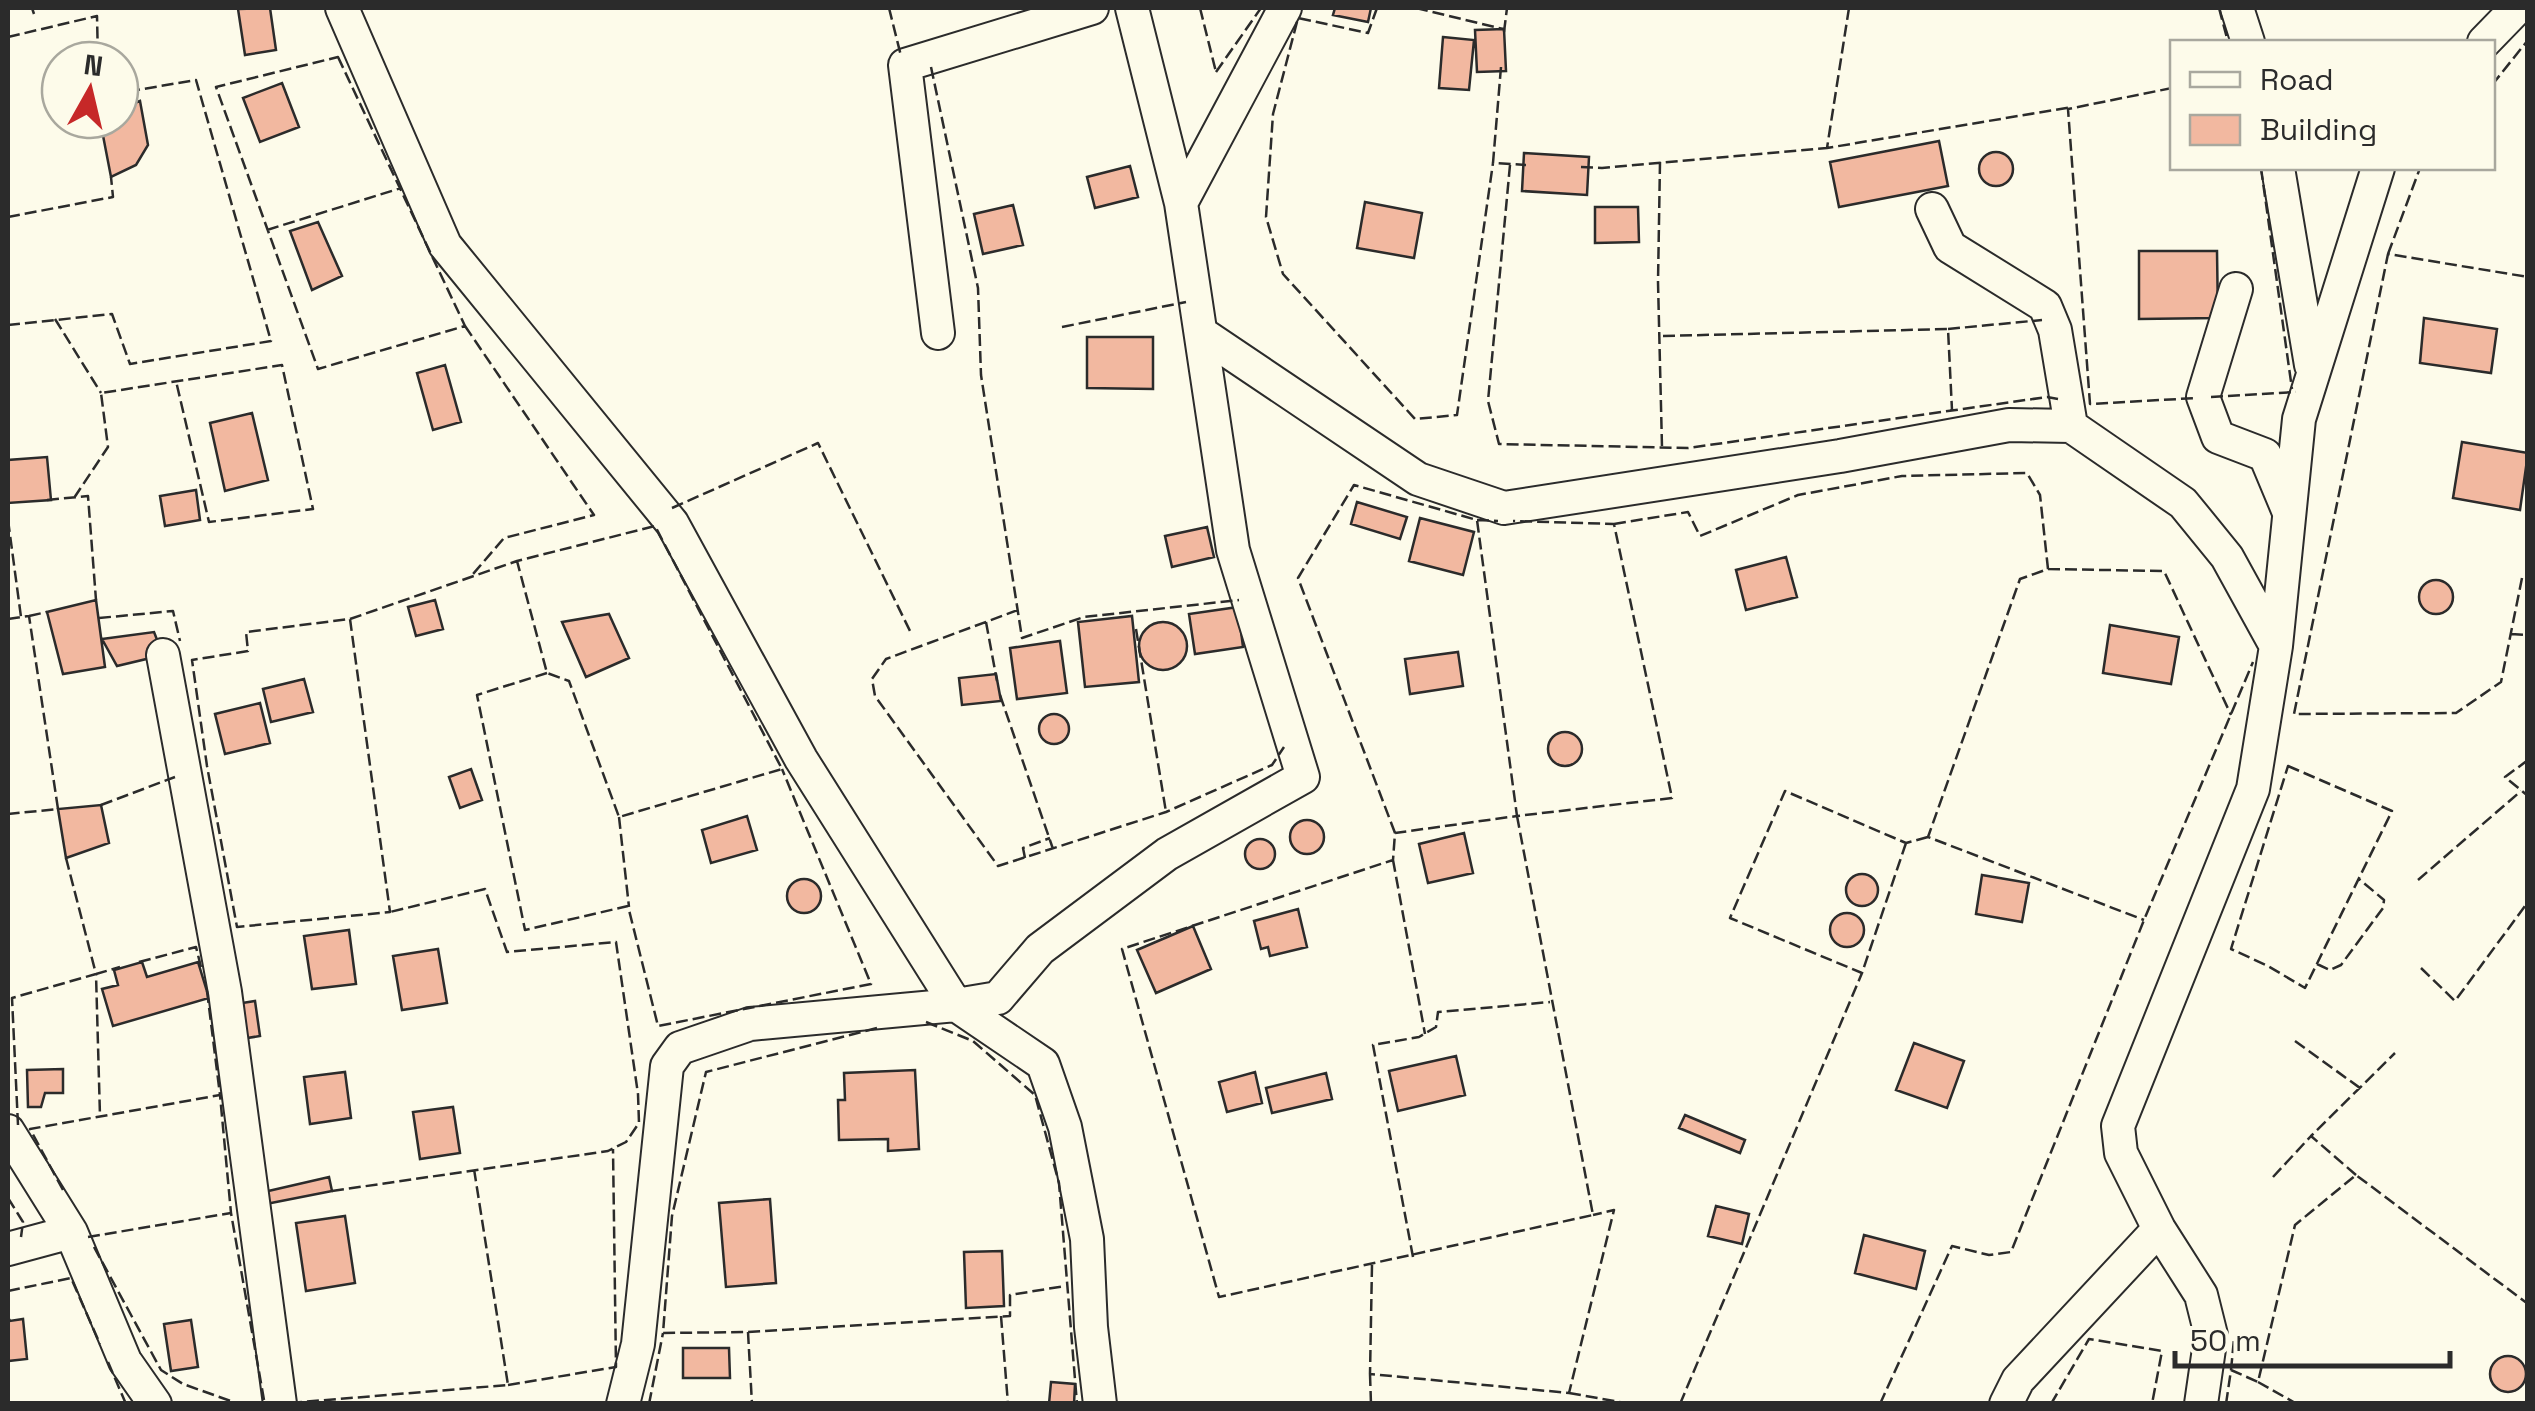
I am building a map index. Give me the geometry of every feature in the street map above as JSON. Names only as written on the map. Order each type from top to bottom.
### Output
[{"type":"street","points":[[342,8],[444,245],[672,523],[801,758],[956,1006],[1043,1064],[1065,1127],[1087,1239],[1100,1404]]},
{"type":"street","points":[[938,333],[905,65],[1092,8]]},
{"type":"street","points":[[623,1404],[638,1344],[667,1066],[680,1048],[750,1024],[956,1006],[998,998],[1040,949],[1167,854],[1304,777],[1234,550],[1181,203],[1132,8]]},
{"type":"street","points":[[1181,203],[1285,8]]},
{"type":"street","points":[[2238,8],[2247,40]]},
{"type":"street","points":[[2486,40],[2517,8]]},
{"type":"street","points":[[2278,170],[2312,371]]},
{"type":"street","points":[[2201,1404],[2212,1335],[2201,1295],[2158,1229],[2121,1152],[2118,1126],[2252,789],[2262,748],[2276,646],[2299,420],[2377,170]]},
{"type":"street","points":[[1932,209],[1950,248],[2045,306],[2055,330],[2072,426]]},
{"type":"street","points":[[2236,290],[2203,397],[2218,437],[2264,454],[2288,512]]},
{"type":"street","points":[[1201,333],[1418,479],[1504,508],[1840,456],[2009,425],[2072,426],[2183,503],[2227,557],[2276,646]]},
{"type":"street","points":[[163,656],[225,992],[280,1404]]},
{"type":"street","points":[[8,1131],[71,1232],[125,1361],[155,1404]]},
{"type":"street","points":[[2006,1404],[2018,1380],[2158,1229]]},
{"type":"street","points":[[8,1249],[71,1232]]},
{"type":"building","points":[[270,8],[276,50],[245,55],[238,9]]},
{"type":"building","points":[[1335,8],[1371,8],[1368,22],[1333,15]]},
{"type":"building","points":[[1504,29],[1506,71],[1477,72],[1475,30]]},
{"type":"building","points":[[1443,37],[1474,40],[1469,90],[1439,88]]},
{"type":"building","points":[[282,83],[299,127],[260,142],[243,98]]},
{"type":"building","points":[[140,101],[148,145],[136,165],[111,177],[104,140],[140,140]]},
{"type":"building","points":[[1939,141],[1948,186],[1839,207],[1830,162]]},
{"type":"building","points":[[1996,152],[2008,157],[2013,169],[2008,181],[1996,186],[1984,181],[1979,169],[1984,157]]},
{"type":"building","points":[[1524,153],[1589,157],[1587,195],[1522,191]]},
{"type":"building","points":[[1130,166],[1138,197],[1095,208],[1087,177]]},
{"type":"building","points":[[1365,202],[1422,213],[1414,258],[1357,248]]},
{"type":"building","points":[[1013,205],[1023,245],[983,254],[974,214]]},
{"type":"building","points":[[1595,207],[1638,207],[1639,242],[1595,243]]},
{"type":"building","points":[[318,222],[342,276],[312,290],[290,231]]},
{"type":"building","points":[[2139,251],[2217,251],[2218,318],[2139,319]]},
{"type":"building","points":[[2424,318],[2497,329],[2491,373],[2420,363]]},
{"type":"building","points":[[1087,337],[1153,337],[1153,389],[1087,388]]},
{"type":"building","points":[[445,365],[461,422],[433,430],[417,373]]},
{"type":"building","points":[[252,413],[268,480],[225,491],[210,423]]},
{"type":"building","points":[[2462,442],[2528,453],[2520,510],[2453,498]]},
{"type":"building","points":[[47,457],[51,500],[8,503],[8,460]]},
{"type":"building","points":[[196,490],[200,520],[165,526],[160,496]]},
{"type":"building","points":[[1357,502],[1407,517],[1400,539],[1351,524]]},
{"type":"building","points":[[1420,518],[1474,532],[1463,575],[1409,561]]},
{"type":"building","points":[[1207,527],[1214,557],[1172,567],[1165,536]]},
{"type":"building","points":[[1786,557],[1797,597],[1746,610],[1736,570]]},
{"type":"building","points":[[2436,580],[2448,585],[2453,597],[2448,609],[2436,614],[2424,609],[2419,597],[2424,585]]},
{"type":"building","points":[[96,600],[105,667],[63,674],[47,612]]},
{"type":"building","points":[[435,600],[443,629],[416,636],[408,607]]},
{"type":"building","points":[[1238,607],[1243,647],[1195,654],[1189,614]]},
{"type":"building","points":[[609,614],[629,658],[586,677],[562,622]]},
{"type":"building","points":[[1132,616],[1139,682],[1085,687],[1078,622]]},
{"type":"building","points":[[1163,622],[1180,629],[1187,646],[1180,663],[1163,670],[1146,663],[1139,646],[1146,629]]},
{"type":"building","points":[[2110,625],[2179,637],[2171,684],[2103,673]]},
{"type":"building","points":[[154,632],[163,655],[117,666],[102,639]]},
{"type":"building","points":[[1060,641],[1067,693],[1017,699],[1010,648]]},
{"type":"building","points":[[1458,652],[1463,686],[1410,694],[1405,659]]},
{"type":"building","points":[[996,674],[1001,701],[962,705],[959,678]]},
{"type":"building","points":[[304,679],[313,712],[271,722],[263,689]]},
{"type":"building","points":[[260,703],[270,743],[225,754],[215,714]]},
{"type":"building","points":[[1054,714],[1065,718],[1069,729],[1065,740],[1054,744],[1043,740],[1039,729],[1043,718]]},
{"type":"building","points":[[1565,732],[1577,737],[1582,749],[1577,761],[1565,766],[1553,761],[1548,749],[1553,737]]},
{"type":"building","points":[[471,769],[482,800],[460,808],[449,777]]},
{"type":"building","points":[[101,805],[109,843],[66,858],[58,809]]},
{"type":"building","points":[[747,816],[757,850],[711,863],[702,830]]},
{"type":"building","points":[[1307,820],[1319,825],[1324,837],[1319,849],[1307,854],[1295,849],[1290,837],[1295,825]]},
{"type":"building","points":[[1464,833],[1473,873],[1428,883],[1419,844]]},
{"type":"building","points":[[1260,839],[1271,843],[1275,854],[1271,865],[1260,869],[1249,865],[1245,854],[1249,843]]},
{"type":"building","points":[[1862,874],[1873,879],[1878,890],[1873,901],[1862,906],[1851,901],[1846,890],[1851,879]]},
{"type":"building","points":[[1982,875],[2029,883],[2022,922],[1976,914]]},
{"type":"building","points":[[804,879],[816,884],[821,896],[816,908],[804,913],[792,908],[787,896],[792,884]]},
{"type":"building","points":[[1298,909],[1307,947],[1270,956],[1268,947],[1261,949],[1254,921]]},
{"type":"building","points":[[1847,913],[1859,918],[1864,930],[1859,942],[1847,947],[1835,942],[1830,930],[1835,918]]},
{"type":"building","points":[[1193,926],[1211,969],[1156,993],[1137,950]]},
{"type":"building","points":[[349,930],[356,984],[312,989],[304,936]]},
{"type":"building","points":[[438,949],[447,1003],[402,1010],[393,956]]},
{"type":"building","points":[[142,962],[147,977],[198,962],[209,998],[113,1026],[102,989],[118,985],[114,970]]},
{"type":"building","points":[[255,1001],[260,1036],[241,1039],[236,1004]]},
{"type":"building","points":[[1914,1043],[1964,1061],[1947,1108],[1896,1090]]},
{"type":"building","points":[[1456,1056],[1465,1095],[1398,1111],[1389,1071]]},
{"type":"building","points":[[63,1069],[63,1093],[45,1093],[41,1107],[28,1107],[27,1070]]},
{"type":"building","points":[[915,1070],[919,1149],[888,1151],[888,1139],[839,1140],[838,1100],[845,1100],[844,1073]]},
{"type":"building","points":[[345,1072],[351,1118],[310,1124],[304,1077]]},
{"type":"building","points":[[1255,1072],[1262,1103],[1227,1112],[1219,1082]]},
{"type":"building","points":[[1326,1073],[1332,1099],[1272,1113],[1266,1088]]},
{"type":"building","points":[[453,1107],[460,1153],[420,1159],[413,1112]]},
{"type":"building","points":[[1685,1115],[1745,1140],[1740,1153],[1679,1128]]},
{"type":"building","points":[[329,1177],[332,1191],[266,1204],[264,1192]]},
{"type":"building","points":[[770,1199],[776,1283],[726,1287],[719,1203]]},
{"type":"building","points":[[1716,1206],[1749,1214],[1742,1244],[1708,1236]]},
{"type":"building","points":[[345,1216],[355,1283],[306,1291],[296,1223]]},
{"type":"building","points":[[1864,1235],[1925,1251],[1916,1289],[1855,1273]]},
{"type":"building","points":[[1002,1251],[1004,1306],[966,1308],[964,1252]]},
{"type":"building","points":[[8,1317],[10,1321],[23,1319],[27,1359],[8,1361]]},
{"type":"building","points":[[191,1320],[198,1367],[171,1371],[164,1324]]},
{"type":"building","points":[[683,1348],[729,1348],[730,1378],[683,1378]]},
{"type":"building","points":[[2508,1356],[2521,1361],[2526,1374],[2521,1387],[2508,1392],[2495,1387],[2490,1374],[2495,1361]]},
{"type":"building","points":[[1051,1382],[1075,1384],[1074,1404],[1049,1404]]},
{"type":"fence","points":[[32,8],[34,14]]},
{"type":"fence","points":[[889,8],[901,56]]},
{"type":"fence","points":[[1200,8],[1216,72]]},
{"type":"fence","points":[[1216,72],[1261,8]]},
{"type":"fence","points":[[1377,8],[1368,33],[1298,18],[1273,114],[1266,217],[1283,274],[1415,419],[1457,415],[1493,163]]},
{"type":"fence","points":[[1416,8],[1503,29]]},
{"type":"fence","points":[[1504,32],[1507,8]]},
{"type":"fence","points":[[1849,8],[1827,148],[2072,107]]},
{"type":"fence","points":[[2219,8],[2227,40]]},
{"type":"fence","points":[[8,37],[97,16],[98,40]]},
{"type":"fence","points":[[2495,81],[2528,40]]},
{"type":"fence","points":[[338,57],[465,326],[318,369],[216,87],[338,57]]},
{"type":"fence","points":[[931,67],[978,288],[981,375],[1022,638],[1084,617],[1239,600]]},
{"type":"fence","points":[[1501,67],[1493,163],[1526,165]]},
{"type":"fence","points":[[8,325],[112,314],[130,364],[271,341],[196,80],[140,89]]},
{"type":"fence","points":[[2170,88],[2068,109],[2090,404],[2196,398]]},
{"type":"fence","points":[[1581,167],[1827,148]]},
{"type":"fence","points":[[1660,162],[1662,447]]},
{"type":"fence","points":[[1510,165],[1488,401],[1499,444],[1688,448],[2047,397],[2058,399]]},
{"type":"fence","points":[[2261,170],[2292,389]]},
{"type":"fence","points":[[2388,254],[2419,170]]},
{"type":"fence","points":[[8,217],[113,197],[111,177]]},
{"type":"fence","points":[[267,230],[401,188]]},
{"type":"fence","points":[[2522,578],[2501,682],[2456,713],[2294,714],[2388,254],[2528,277]]},
{"type":"fence","points":[[1062,327],[1186,302]]},
{"type":"fence","points":[[55,319],[101,393]]},
{"type":"fence","points":[[1948,329],[2042,320]]},
{"type":"fence","points":[[465,326],[594,515],[504,538],[473,574]]},
{"type":"fence","points":[[1663,336],[1948,329],[1952,410]]},
{"type":"fence","points":[[74,498],[108,447],[101,393],[282,365],[313,509],[209,522],[176,381]]},
{"type":"fence","points":[[2211,397],[2296,392]]},
{"type":"fence","points":[[672,508],[818,443],[911,633]]},
{"type":"fence","points":[[1614,524],[1688,512],[1700,536],[1798,495],[1902,476],[2027,473],[2040,495],[2048,569],[2020,579],[1928,837],[2144,920]]},
{"type":"fence","points":[[1395,833],[1298,578],[1354,485],[1477,520],[1517,816],[1672,798],[1614,524],[1513,521]]},
{"type":"fence","points":[[47,500],[88,496],[96,600]]},
{"type":"fence","points":[[8,520],[21,617]]},
{"type":"fence","points":[[1477,520],[1498,521]]},
{"type":"fence","points":[[350,619],[517,561],[655,526],[782,769],[619,817],[569,681],[547,673],[517,561]]},
{"type":"fence","points":[[2048,569],[2164,571],[2231,715]]},
{"type":"fence","points":[[1018,610],[886,659],[872,679],[875,696],[998,866],[1166,812],[1272,765],[1284,747]]},
{"type":"fence","points":[[99,618],[173,611],[180,641]]},
{"type":"fence","points":[[29,616],[47,612]]},
{"type":"fence","points":[[8,619],[29,616],[58,809],[8,814]]},
{"type":"fence","points":[[350,619],[390,912],[237,927],[192,660],[248,651],[246,632],[350,619]]},
{"type":"fence","points":[[986,622],[997,681]]},
{"type":"fence","points":[[1136,629],[1166,812]]},
{"type":"fence","points":[[2511,634],[2528,635]]},
{"type":"fence","points":[[1880,1404],[1952,1246],[1989,1255],[2011,1252],[2253,662]]},
{"type":"fence","points":[[547,673],[477,695],[525,930],[628,906],[658,1026],[871,984],[782,769]]},
{"type":"fence","points":[[1000,695],[1053,849]]},
{"type":"fence","points":[[2528,760],[2505,777],[2528,796]]},
{"type":"fence","points":[[2288,766],[2392,811],[2305,988],[2231,949],[2288,766]]},
{"type":"fence","points":[[101,805],[175,777]]},
{"type":"fence","points":[[1906,843],[1862,973],[1730,918],[1785,791],[1906,843],[1928,837]]},
{"type":"fence","points":[[2418,880],[2521,791]]},
{"type":"fence","points":[[1517,816],[1593,1215],[1219,1297],[1122,949],[1393,860],[1395,833],[1517,816]]},
{"type":"fence","points":[[619,817],[629,907]]},
{"type":"fence","points":[[1025,858],[1023,848],[1050,838]]},
{"type":"fence","points":[[66,858],[96,974],[120,967]]},
{"type":"fence","points":[[1393,860],[1425,1034]]},
{"type":"fence","points":[[2317,964],[2330,970],[2341,965],[2383,908],[2384,900],[2359,879]]},
{"type":"fence","points":[[332,1191],[608,1151],[626,1142],[639,1123],[616,942],[507,952],[485,889],[390,912]]},
{"type":"fence","points":[[2421,968],[2455,1001],[2528,902]]},
{"type":"fence","points":[[139,962],[196,947],[201,967]]},
{"type":"fence","points":[[1680,1404],[1862,973]]},
{"type":"fence","points":[[18,1125],[12,998],[96,974],[100,1116]]},
{"type":"fence","points":[[207,991],[220,1095]]},
{"type":"fence","points":[[1413,1257],[1373,1045],[1419,1037],[1436,1027],[1438,1012],[1550,1002]]},
{"type":"fence","points":[[926,1022],[973,1041],[1035,1095],[1059,1183],[1077,1404]]},
{"type":"fence","points":[[877,1028],[706,1072],[672,1216],[663,1333],[748,1332],[1010,1316],[1010,1295],[1065,1286]]},
{"type":"fence","points":[[2295,1041],[2360,1088]]},
{"type":"fence","points":[[2356,1175],[2311,1136],[2395,1053]]},
{"type":"fence","points":[[63,1190],[30,1129],[220,1095],[231,1213]]},
{"type":"fence","points":[[2273,1177],[2311,1136]]},
{"type":"fence","points":[[508,1385],[616,1367],[613,1149]]},
{"type":"fence","points":[[290,1403],[508,1385],[474,1169]]},
{"type":"fence","points":[[2226,1404],[2231,1370],[2258,1382],[2295,1225],[2356,1175],[2528,1304]]},
{"type":"fence","points":[[8,1198],[23,1222],[21,1237]]},
{"type":"fence","points":[[1372,1265],[1370,1374],[1569,1393],[1614,1210],[1593,1215]]},
{"type":"fence","points":[[88,1237],[231,1213],[264,1400]]},
{"type":"fence","points":[[94,1247],[161,1370],[183,1384],[239,1404]]},
{"type":"fence","points":[[8,1291],[71,1278],[100,1344]]},
{"type":"fence","points":[[1001,1316],[1008,1404]]},
{"type":"fence","points":[[748,1332],[752,1404]]},
{"type":"fence","points":[[649,1404],[663,1333]]},
{"type":"fence","points":[[2051,1404],[2089,1339],[2162,1351],[2152,1404]]},
{"type":"fence","points":[[2231,1370],[2234,1339]]},
{"type":"fence","points":[[108,1362],[126,1404]]},
{"type":"fence","points":[[1370,1374],[1371,1404]]},
{"type":"fence","points":[[2258,1382],[2297,1404]]},
{"type":"fence","points":[[1569,1393],[1631,1404]]}]
